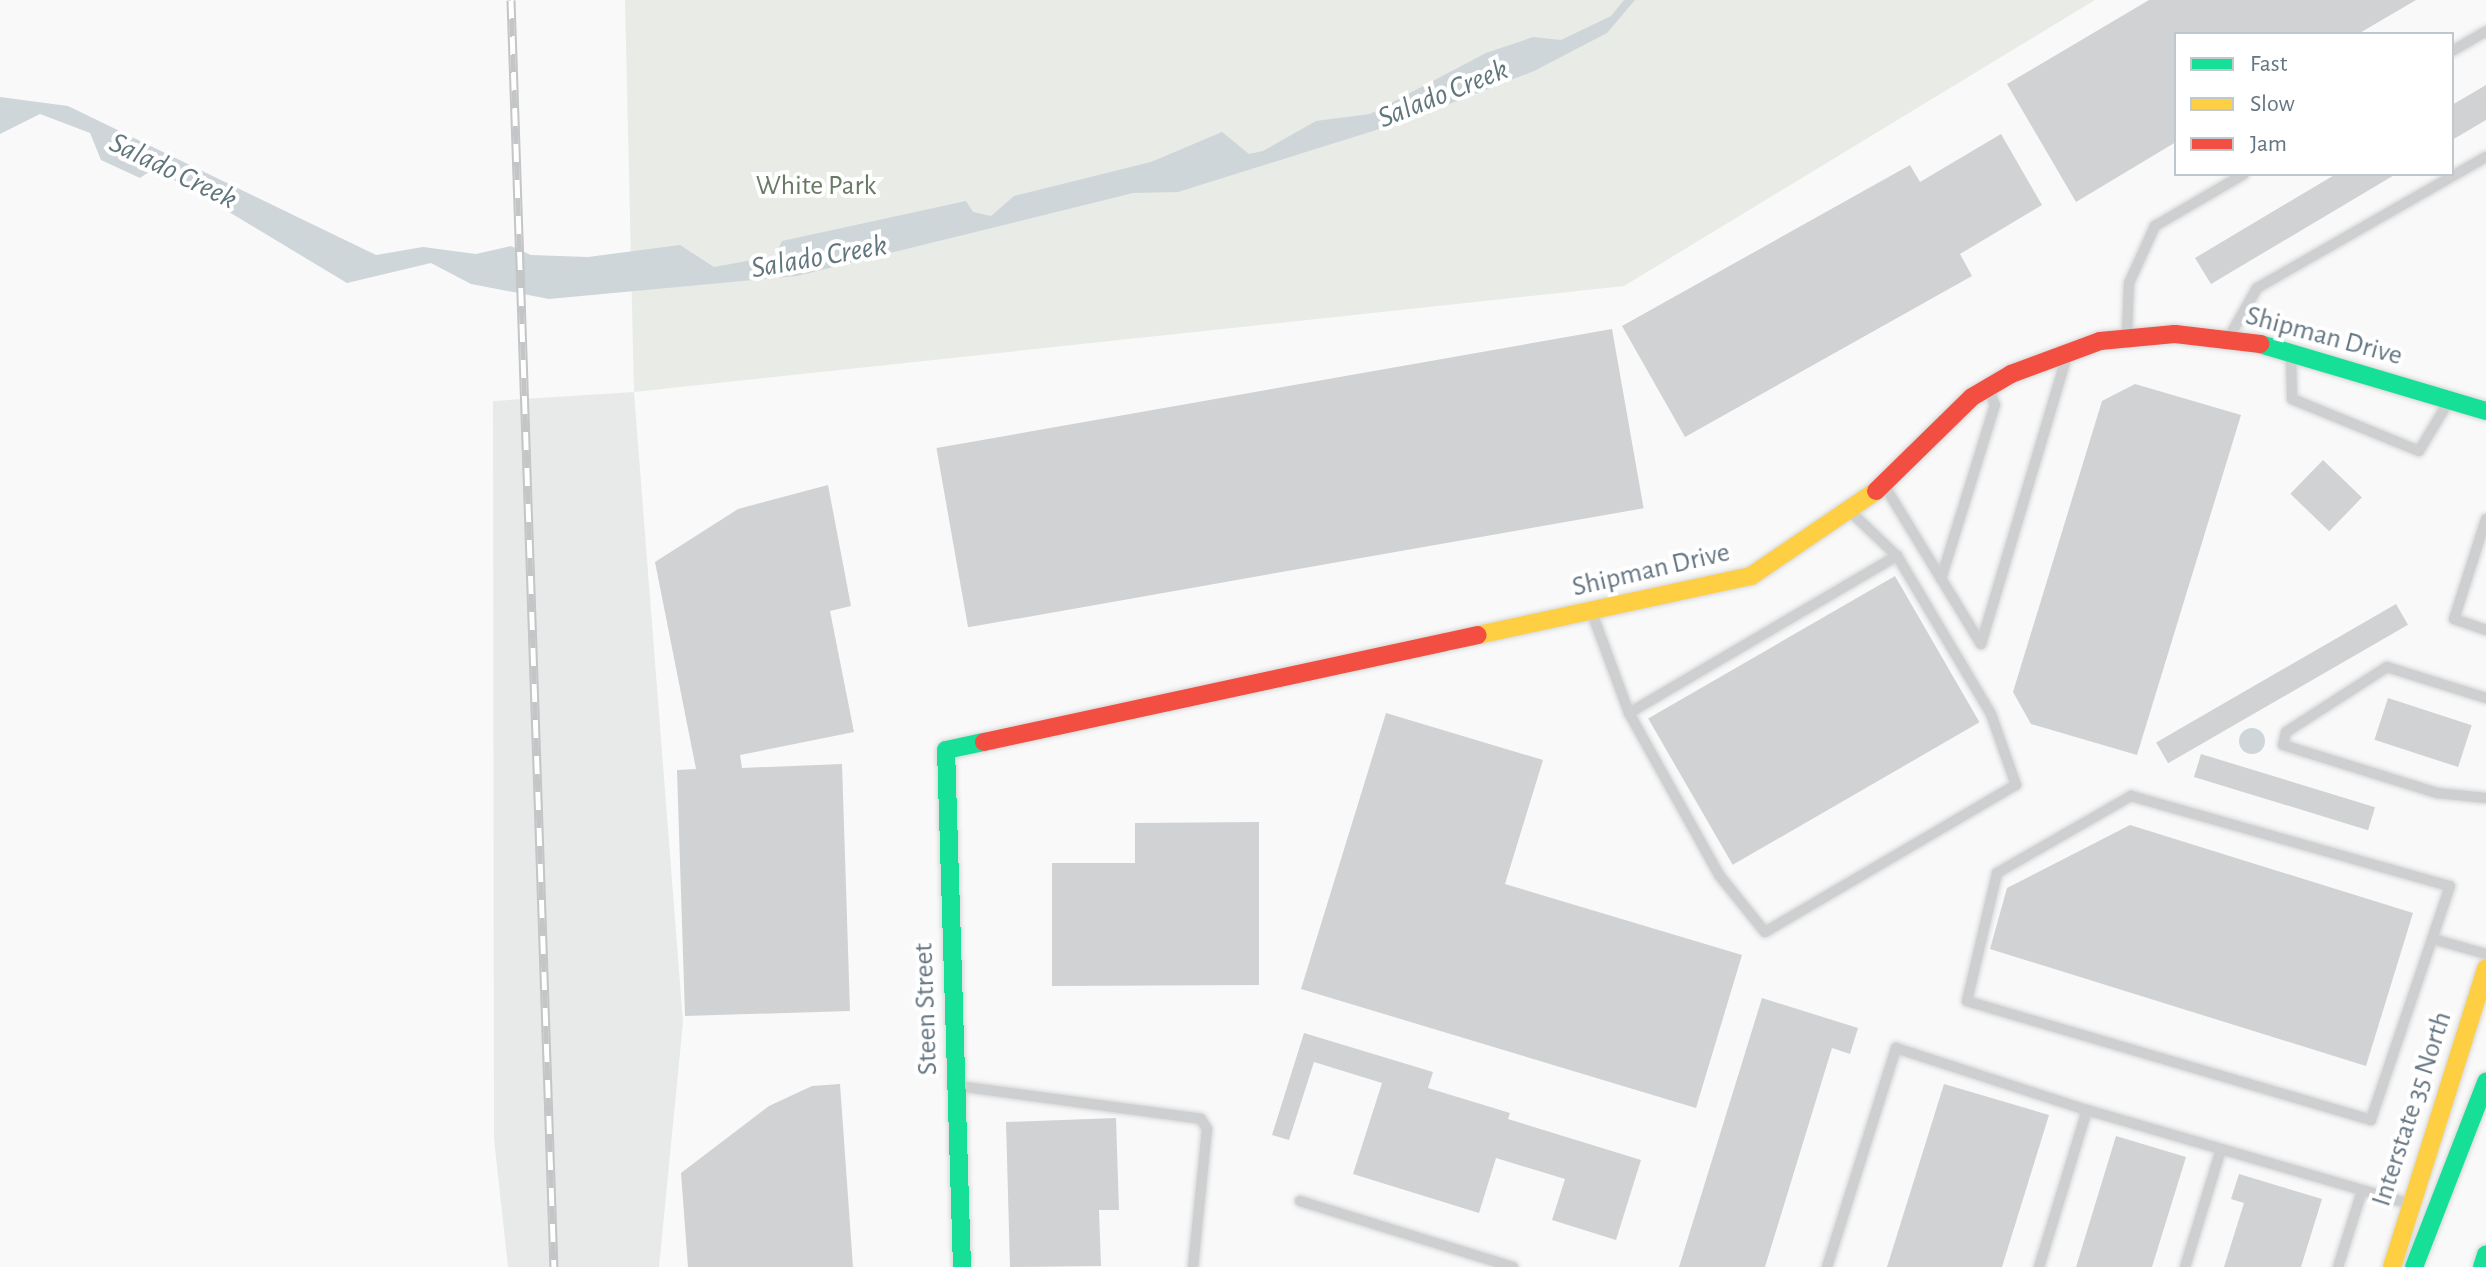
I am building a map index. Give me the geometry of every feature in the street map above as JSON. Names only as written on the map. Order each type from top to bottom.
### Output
[{"type":"main road","name":"Shipman Drive","points":[[946,750],[1592,613],[1751,576],[1852,514],[1949,415],[1987,387],[2069,350],[2127,337],[2228,339],[2291,353],[2486,411]]},
{"type":"main road","name":"Steen Street","points":[[946,750],[962,1267]]},
{"type":"main road","name":"Interstate 35 North","points":[[2392,1267],[2486,968]]},
{"type":"main road","points":[[2414,1267],[2486,1082]]},
{"type":"main road","points":[[2482,1267],[2486,1255]]},
{"type":"lane","points":[[2454,50],[2486,31]]},
{"type":"lane","points":[[2454,175],[2486,157]]},
{"type":"lane","points":[[2127,337],[2129,283],[2155,226],[2241,176]]},
{"type":"lane","points":[[2228,339],[2257,288],[2453,176]]},
{"type":"lane","points":[[1883,484],[1981,644],[2069,350]]},
{"type":"lane","points":[[2291,353],[2292,399],[2419,451],[2449,400]]},
{"type":"lane","points":[[1941,579],[1995,405],[1987,387]]},
{"type":"lane","points":[[1592,613],[1629,713],[1719,875],[1765,932],[2016,785],[1991,714],[1897,556],[1852,514]]},
{"type":"lane","points":[[2486,519],[2454,619],[2486,630]]},
{"type":"lane","points":[[1629,713],[1897,556]]},
{"type":"lane","points":[[2486,698],[2387,667],[2286,732],[2283,745],[2437,793],[2486,798]]},
{"type":"lane","points":[[2131,796],[2450,886],[2433,939],[2371,1120],[1967,1001],[1997,873],[2131,796]]},
{"type":"lane","points":[[2433,939],[2486,954]]},
{"type":"lane","points":[[1827,1267],[1896,1048],[2087,1110],[2412,1203]]},
{"type":"lane","points":[[956,1086],[1201,1119],[1207,1129],[1193,1267]]},
{"type":"lane","points":[[2039,1267],[2087,1110]]},
{"type":"lane","points":[[2185,1267],[2221,1149]]},
{"type":"lane","points":[[2338,1267],[2362,1191]]},
{"type":"lane","points":[[1300,1201],[1513,1267]]},
{"type":"shaded area","points":[[634,392],[683,1022],[659,1267],[508,1267],[494,1139],[493,401]]},
{"type":"green space","name":"White Park","points":[[625,0],[2095,0],[1624,286],[634,392]]},
{"type":"water","name":"Salado Creek","points":[[1624,0],[1635,0],[1607,33],[1534,71],[1408,120],[1178,192],[1133,193],[797,276],[549,299],[471,284],[431,263],[347,283],[179,182],[149,172],[140,178],[101,160],[90,133],[40,114],[0,134],[0,97],[68,106],[376,255],[423,247],[476,254],[511,246],[531,255],[588,257],[680,245],[714,267],[775,256],[782,241],[966,201],[973,212],[991,216],[1014,196],[1151,162],[1222,132],[1249,154],[1263,151],[1316,121],[1370,114],[1486,53],[1533,37],[1561,40],[1611,16]]},
{"type":"water","points":[[2252,728],[2261,732],[2265,741],[2261,750],[2252,754],[2243,750],[2239,741],[2243,732]]},
{"type":"building","points":[[2149,0],[2416,0],[2361,32],[2174,32],[2174,143],[2076,202],[2007,84]]},
{"type":"building","points":[[2486,85],[2486,120],[2454,139],[2454,104]]},
{"type":"building","points":[[2001,134],[2042,205],[1960,254],[1972,276],[1685,437],[1622,326],[1910,165],[1920,182]]},
{"type":"building","points":[[2333,176],[2393,176],[2211,284],[2195,258]]},
{"type":"building","points":[[1612,329],[1644,508],[968,627],[936,448]]},
{"type":"building","points":[[2135,384],[2241,415],[2137,755],[2031,724],[2013,692],[2102,401]]},
{"type":"building","points":[[2323,460],[2362,498],[2329,531],[2290,494]]},
{"type":"building","points":[[828,485],[851,606],[830,611],[854,732],[740,755],[742,768],[842,764],[850,1011],[685,1016],[677,770],[696,769],[655,562],[738,509]]},
{"type":"building","points":[[1895,576],[1980,722],[1733,865],[1648,718]]},
{"type":"building","points":[[2396,604],[2408,625],[2168,763],[2156,742]]},
{"type":"building","points":[[2388,698],[2472,725],[2458,767],[2374,740]]},
{"type":"building","points":[[1386,713],[1543,760],[1505,884],[1742,955],[1696,1108],[1301,989]]},
{"type":"building","points":[[2201,754],[2375,807],[2368,830],[2194,777]]},
{"type":"building","points":[[1259,822],[1259,985],[1052,986],[1052,863],[1135,863],[1135,823]]},
{"type":"building","points":[[2130,825],[2413,913],[2366,1066],[1990,949],[2007,888]]},
{"type":"building","points":[[1762,998],[1858,1028],[1850,1054],[1832,1048],[1765,1267],[1679,1267]]},
{"type":"building","points":[[1304,1033],[1433,1072],[1428,1088],[1510,1113],[1508,1119],[1641,1160],[1616,1240],[1552,1220],[1565,1179],[1496,1158],[1479,1213],[1353,1174],[1382,1083],[1314,1062],[1289,1140],[1272,1135]]},
{"type":"building","points":[[840,1084],[853,1267],[688,1267],[681,1173],[769,1106],[812,1086]]},
{"type":"building","points":[[1944,1084],[2049,1115],[2002,1267],[1887,1267]]},
{"type":"building","points":[[1116,1118],[1119,1210],[1099,1210],[1101,1266],[1010,1267],[1006,1122]]},
{"type":"building","points":[[2116,1136],[2186,1157],[2152,1267],[2076,1267]]},
{"type":"building","points":[[2239,1174],[2322,1199],[2301,1267],[2224,1267],[2244,1203],[2231,1199]]},
{"type":"railway","points":[[511,0],[554,1267]]},
{"type":"traffic: fast","points":[[2260,344],[2486,411]]},
{"type":"traffic: fast","points":[[962,1267],[946,750],[984,742]]},
{"type":"traffic: fast","points":[[2414,1267],[2486,1082]]},
{"type":"traffic: fast","points":[[2482,1267],[2486,1255]]},
{"type":"traffic: slow","points":[[1478,635],[1751,576],[1876,491]]},
{"type":"traffic: slow","points":[[2392,1267],[2486,968]]},
{"type":"traffic: jam","points":[[1876,491],[1972,397],[2011,374],[2100,341],[2175,334],[2260,344]]},
{"type":"traffic: jam","points":[[984,742],[1478,635]]}]
